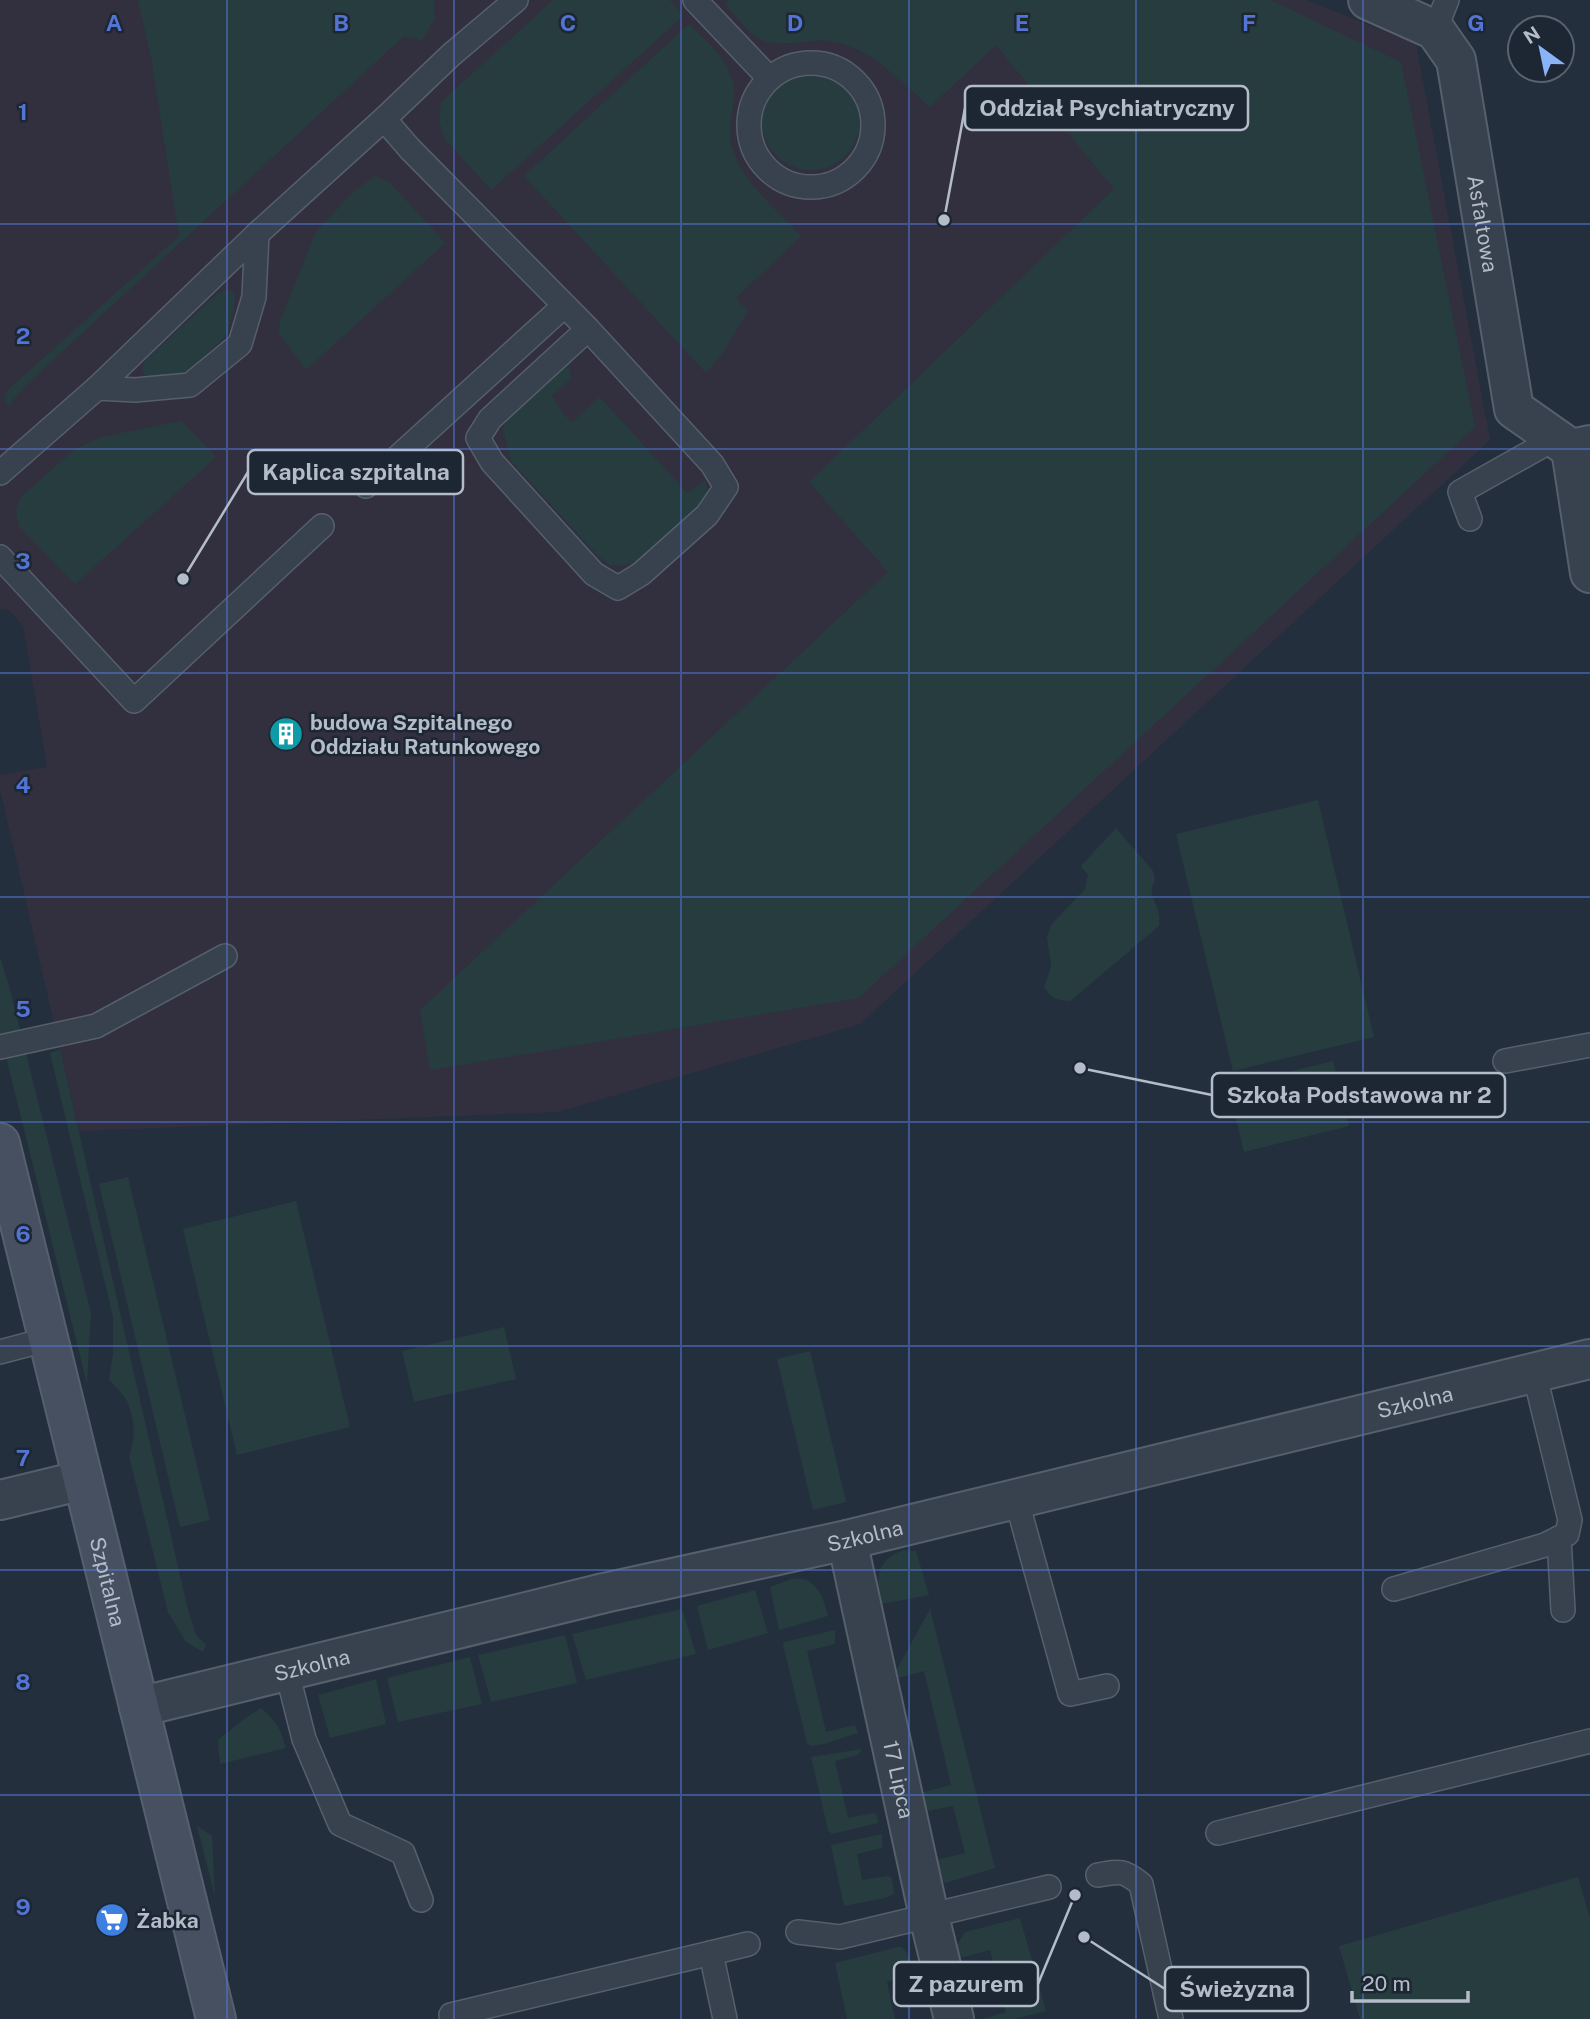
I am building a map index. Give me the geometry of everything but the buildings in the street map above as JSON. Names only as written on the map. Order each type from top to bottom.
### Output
[{"type":"street","name":"Asfaltowa","points":[[1368,0],[1441,15],[1456,60],[1514,409],[1572,444]]},
{"type":"street","points":[[1572,444],[1590,573]]},
{"type":"street","name":"Szpitalna","points":[[0,1143],[6,1196],[49,1339],[216,2019]]},
{"type":"street","name":"Szkolna","points":[[139,1707],[604,1593],[846,1540],[1590,1359]]},
{"type":"street","points":[[0,1500],[83,1480]]},
{"type":"street","name":"17 Lipca","points":[[846,1540],[954,2019]]},
{"type":"lane","points":[[0,473],[97,388],[257,234],[451,55],[516,0]]},
{"type":"lane","points":[[695,0],[769,78]]},
{"type":"lane","points":[[804,63],[824,63],[842,70],[857,82],[869,99],[874,117],[873,137],[866,155],[854,171],[837,181],[818,187],[799,186],[780,179],[765,167],[754,150],[749,132],[750,112],[757,94],[769,78],[785,68],[804,63]]},
{"type":"lane","points":[[384,118],[410,149],[588,329],[712,464],[726,486],[706,515],[641,574],[618,588],[594,574],[492,462],[478,438],[490,419],[588,329]]},
{"type":"lane","points":[[97,388],[135,390],[190,385],[240,344],[254,297],[257,234]]},
{"type":"lane","points":[[366,486],[564,306]]},
{"type":"lane","points":[[1470,519],[1460,492],[1572,444]]},
{"type":"lane","points":[[0,557],[134,701],[322,526]]},
{"type":"lane","points":[[0,1047],[96,1026],[225,956]]},
{"type":"lane","points":[[1505,1061],[1590,1045]]},
{"type":"lane","points":[[0,1352],[49,1339]]},
{"type":"lane","points":[[1394,1589],[1545,1545],[1567,1534],[1570,1520],[1534,1372]]},
{"type":"lane","points":[[1016,1498],[1070,1694],[1107,1685]]},
{"type":"lane","points":[[1559,1538],[1563,1611]]},
{"type":"lane","points":[[287,1672],[303,1739],[340,1824],[403,1853],[421,1900]]},
{"type":"lane","points":[[1218,1833],[1590,1741]]},
{"type":"lane","points":[[1098,1875],[1118,1871],[1141,1884],[1171,2019]]},
{"type":"lane","points":[[798,1932],[840,1937],[1049,1887]]},
{"type":"lane","points":[[451,2015],[748,1944]]},
{"type":"lane","points":[[711,1954],[725,2019]]},
{"type":"shaded area","points":[[0,0],[1306,0],[1416,44],[1490,440],[860,1024],[557,1112],[79,1131],[0,789],[0,775],[47,767],[23,626],[8,609],[0,610]]},
{"type":"green space","points":[[138,0],[434,0],[435,18],[422,40],[404,36],[24,387],[8,407],[4,396],[11,387],[179,236],[151,57]]},
{"type":"green space","points":[[553,0],[670,0],[683,16],[491,190],[445,139],[439,121],[441,102]]},
{"type":"green space","points":[[730,0],[1270,0],[1401,62],[1475,427],[859,998],[430,1070],[420,1010],[888,572],[809,482],[1114,189],[996,45],[930,107],[886,68],[850,46],[827,41],[778,43],[760,39],[746,28],[725,4]]},
{"type":"green space","points":[[689,24],[719,55],[730,73],[734,94],[731,141],[736,158],[756,190],[801,236],[736,298],[748,311],[724,351],[706,373],[524,176]]},
{"type":"green space","points":[[811,72],[830,76],[846,86],[856,102],[860,121],[856,140],[846,156],[830,166],[811,170],[792,166],[776,156],[766,140],[762,121],[766,102],[776,86],[792,76]]},
{"type":"green space","points":[[375,176],[390,183],[445,243],[306,370],[278,332],[281,318],[316,232],[353,192]]},
{"type":"green space","points":[[227,290],[235,294],[227,335],[184,374],[151,378],[144,374],[142,368],[146,360],[217,294]]},
{"type":"green space","points":[[569,360],[571,379],[551,396],[571,423],[600,397],[687,493],[705,480],[707,493],[694,514],[637,563],[611,566],[597,555],[511,461],[503,428],[512,410]]},
{"type":"green space","points":[[181,421],[216,457],[75,584],[19,526],[16,510],[21,497],[75,449],[101,437]]},
{"type":"green space","points":[[1318,800],[1374,1037],[1233,1071],[1176,834]]},
{"type":"green space","points":[[1116,828],[1153,871],[1155,880],[1152,893],[1159,914],[1159,926],[1070,1001],[1058,999],[1044,987],[1051,967],[1047,937],[1051,925],[1085,889],[1088,875],[1081,866]]},
{"type":"green space","points":[[0,957],[91,1313],[87,1384],[0,1032]]},
{"type":"green space","points":[[60,1049],[187,1606],[196,1635],[206,1645],[203,1652],[186,1642],[168,1612],[129,1456],[134,1435],[132,1415],[125,1398],[109,1380],[113,1353],[113,1317],[50,1053]]},
{"type":"green space","points":[[1333,1061],[1349,1126],[1244,1152],[1228,1087]]},
{"type":"green space","points":[[128,1177],[210,1520],[180,1527],[99,1184]]},
{"type":"green space","points":[[296,1201],[350,1427],[237,1455],[183,1229]]},
{"type":"green space","points":[[504,1327],[516,1379],[414,1402],[402,1351]]},
{"type":"green space","points":[[810,1351],[846,1502],[813,1510],[777,1359]]},
{"type":"green space","points":[[904,1550],[916,1551],[929,1595],[882,1604],[880,1571],[888,1559]]},
{"type":"green space","points":[[794,1578],[805,1579],[815,1586],[828,1616],[779,1630],[770,1587]]},
{"type":"green space","points":[[755,1590],[768,1633],[708,1650],[697,1606]]},
{"type":"green space","points":[[682,1609],[696,1654],[586,1680],[572,1634]]},
{"type":"green space","points":[[930,1609],[995,1868],[945,1883],[937,1860],[965,1853],[953,1806],[926,1811],[920,1793],[951,1785],[924,1671],[894,1679]]},
{"type":"green space","points":[[835,1630],[835,1644],[807,1651],[826,1732],[855,1725],[858,1733],[811,1746],[807,1743],[783,1645],[784,1642]]},
{"type":"green space","points":[[565,1635],[577,1683],[491,1702],[478,1655]]},
{"type":"green space","points":[[470,1657],[482,1704],[398,1722],[387,1678]]},
{"type":"green space","points":[[376,1679],[386,1724],[330,1738],[318,1695]]},
{"type":"green space","points":[[261,1708],[271,1716],[286,1748],[220,1764],[219,1739]]},
{"type":"green space","points":[[862,1749],[858,1755],[835,1761],[848,1818],[874,1813],[878,1823],[832,1834],[828,1830],[811,1757]]},
{"type":"green space","points":[[197,1826],[212,1836],[215,1897]]},
{"type":"green space","points":[[882,1834],[882,1848],[857,1854],[862,1880],[888,1876],[892,1878],[894,1894],[844,1906],[831,1845]]},
{"type":"green space","points":[[1578,1877],[1590,1919],[1590,2019],[1360,2019],[1339,1946]]},
{"type":"green space","points":[[1020,1918],[1046,2011],[1014,2019],[983,2019],[1006,2012],[990,1950],[960,1958],[957,1945],[965,1932]]},
{"type":"green space","points":[[902,1947],[909,1956],[914,1969],[910,1974],[887,1982],[895,2019],[847,2019],[835,1963]]},
{"type":"place","name":"Oddział Psychiatryczny","points":[[944,220]]},
{"type":"place","name":"Kaplica szpitalna","points":[[183,579]]},
{"type":"place","name":"budowa Szpitalnego Oddziału Ratunkowego","points":[[286,734]]},
{"type":"place","name":"Szkoła Podstawowa nr 2","points":[[1080,1068]]},
{"type":"place","name":"Z pazurem","points":[[1075,1895]]},
{"type":"place","name":"Żabka","points":[[112,1920]]},
{"type":"place","name":"Świeżyzna","points":[[1084,1937]]}]
